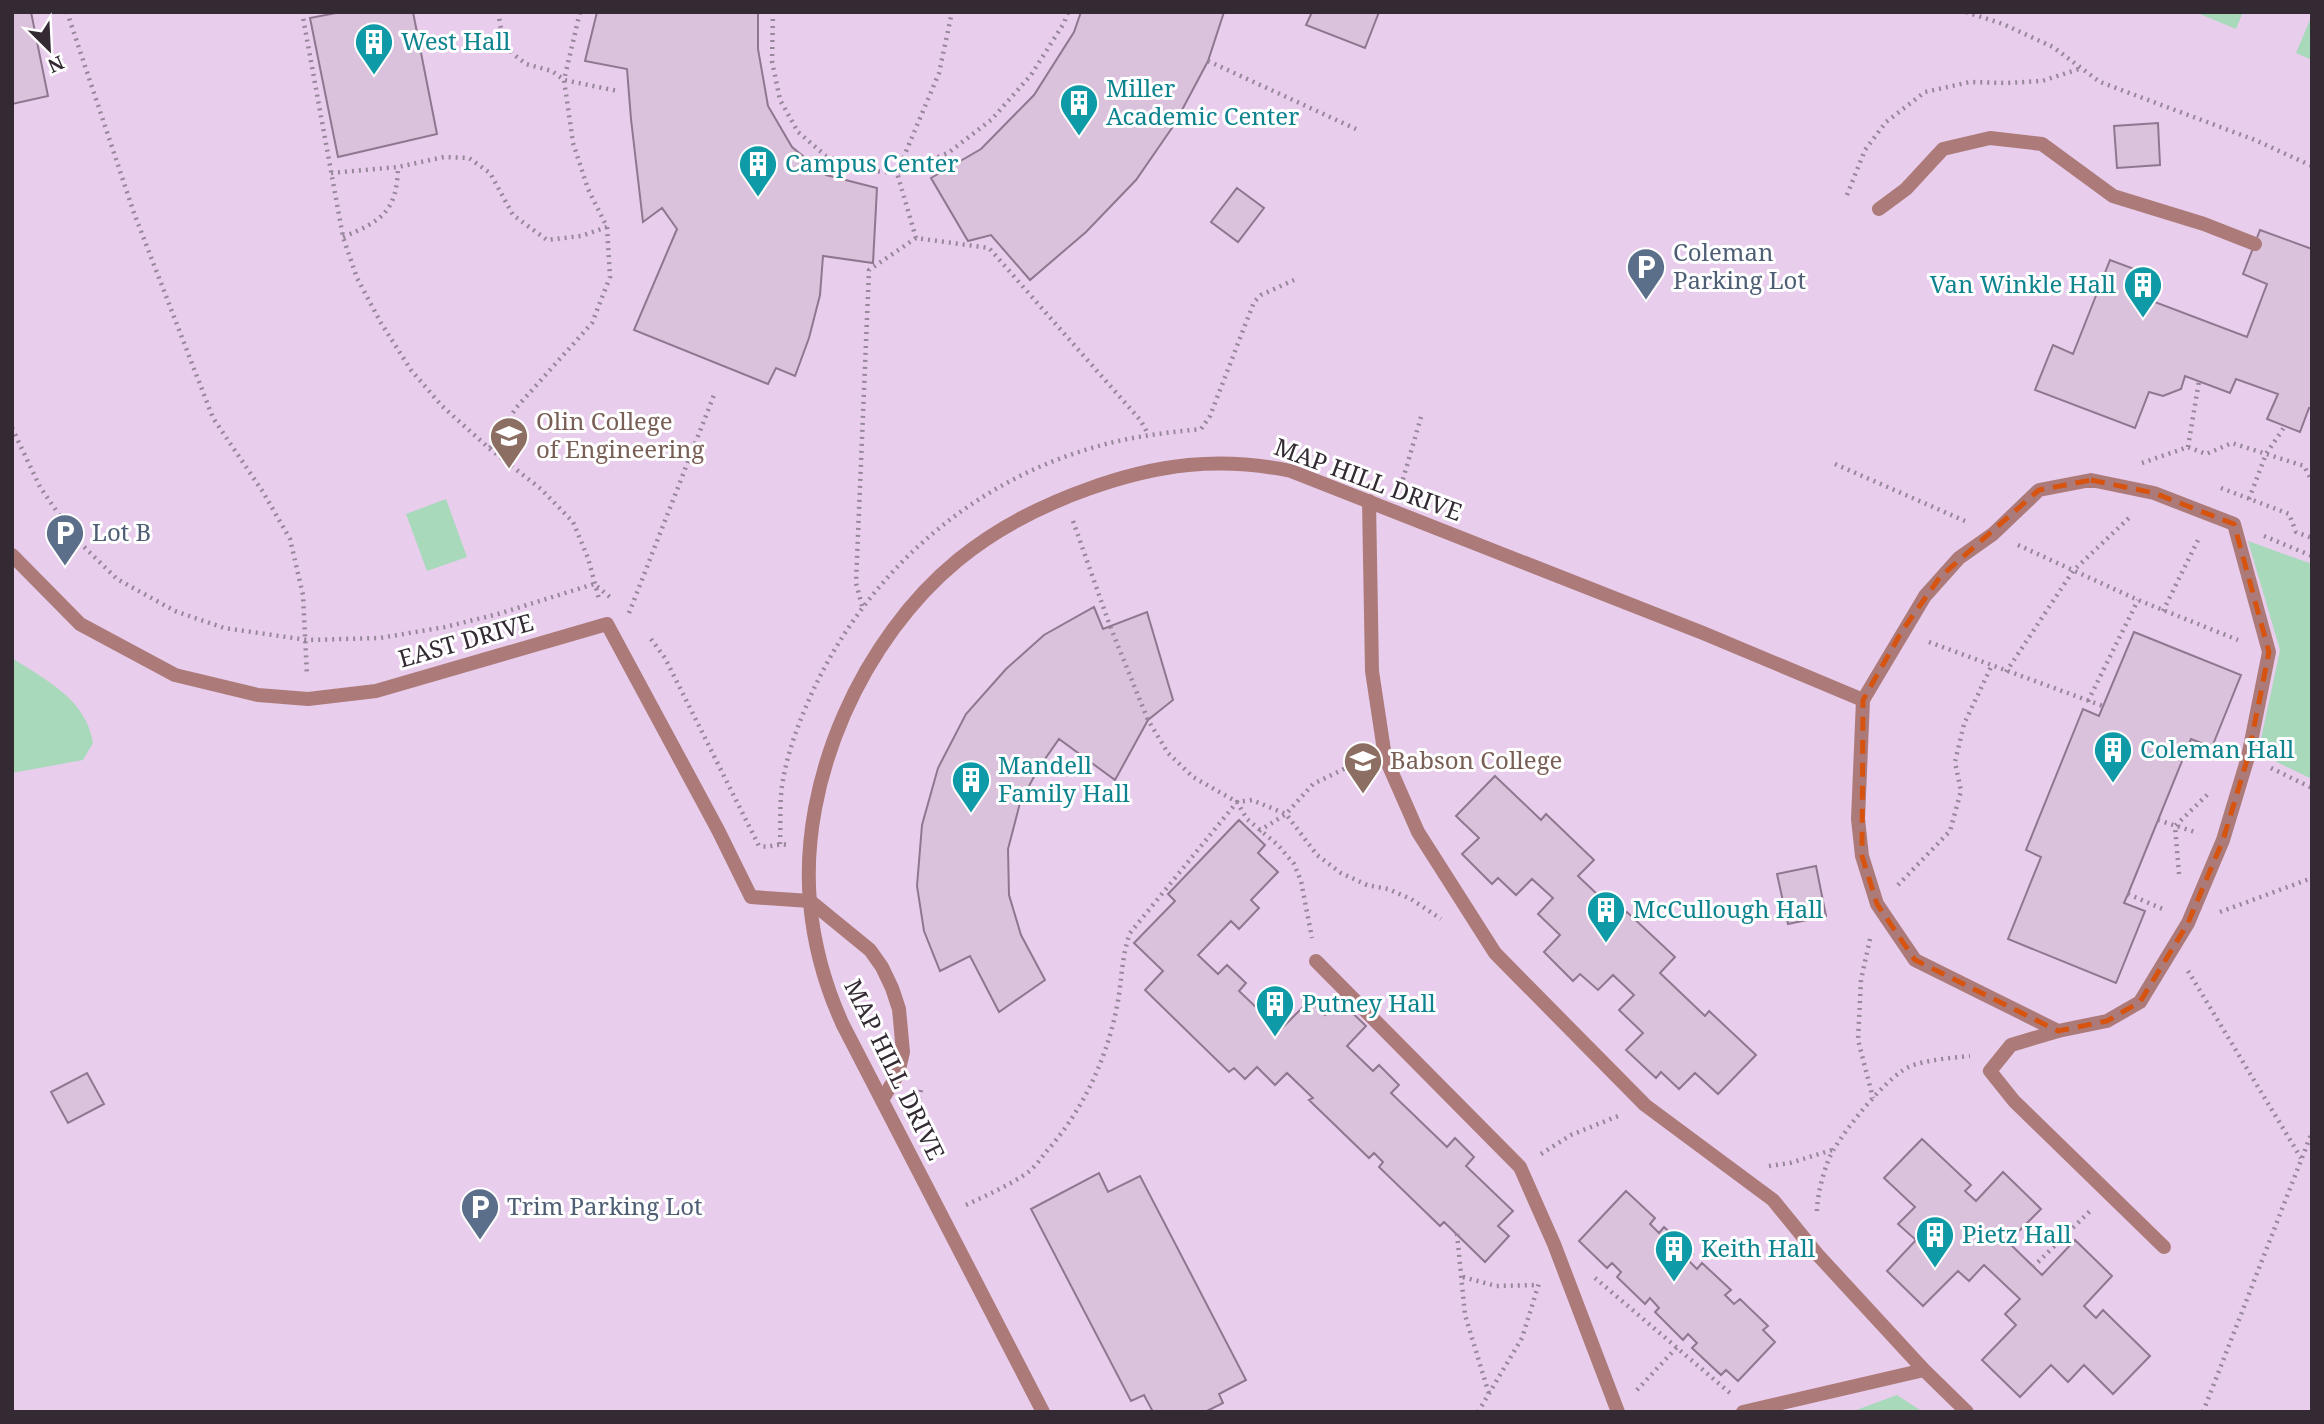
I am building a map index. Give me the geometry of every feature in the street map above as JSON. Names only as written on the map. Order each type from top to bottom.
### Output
[{"type":"street","points":[[1879,209],[1906,189],[1943,149],[1990,138],[2042,144],[2113,196],[2204,224],[2255,244]]},
{"type":"street","name":"MAP HILL DRIVE","points":[[1043,1412],[833,1002],[820,964],[810,901],[810,850],[818,795],[833,744],[852,696],[876,651],[915,604],[958,560],[1011,524],[1065,497],[1118,478],[1171,467],[1221,462],[1256,463],[1291,471],[1369,501],[1703,633],[1863,700]]},
{"type":"street","points":[[2058,1031],[1915,960],[1877,904],[1862,856],[1858,819],[1863,700],[1925,596],[1959,558],[1993,534],[2039,490],[2091,480],[2154,494],[2234,524],[2269,652],[2248,757],[2223,840],[2189,923],[2140,1002],[2107,1021],[2058,1031],[2011,1045],[1990,1071],[2014,1101],[2164,1247]]},
{"type":"street","points":[[1369,501],[1372,671],[1385,757],[1418,832],[1495,953],[1645,1105],[1773,1200],[1816,1254],[1967,1412]]},
{"type":"street","name":"EAST DRIVE","points":[[12,555],[80,624],[175,675],[258,695],[307,699],[376,691],[607,624]]},
{"type":"street","points":[[607,624],[751,897],[810,901],[870,950],[892,988],[899,1009],[903,1052],[898,1074],[883,1100]]},
{"type":"street","points":[[1316,961],[1520,1167],[1554,1244],[1618,1411]]},
{"type":"street","points":[[1743,1412],[1924,1370]]},
{"type":"path","points":[[67,12],[134,213],[213,418],[263,492],[290,540],[303,595],[307,640],[307,699]]},
{"type":"path","points":[[302,12],[343,237],[358,278],[381,323],[411,370],[442,406],[490,449],[541,489],[573,522],[588,558],[607,624],[628,615],[714,395]]},
{"type":"path","points":[[498,12],[503,40],[512,53],[526,65],[552,71],[564,80],[618,90]]},
{"type":"path","points":[[490,449],[516,408],[592,323],[610,277],[607,226],[588,188],[573,143],[564,80],[580,12]]},
{"type":"path","points":[[773,12],[772,61],[780,100],[798,132],[826,156],[862,170],[897,173],[948,153],[991,120],[1031,75],[1064,23],[1068,12]]},
{"type":"path","points":[[916,238],[897,173],[939,74],[952,12]]},
{"type":"path","points":[[1966,12],[2003,24],[2053,47],[2100,82],[2255,140],[2312,166]]},
{"type":"path","points":[[1208,61],[1356,130]]},
{"type":"path","points":[[1847,195],[1865,150],[1886,122],[1925,92],[1970,82],[2042,81],[2083,68]]},
{"type":"path","points":[[331,173],[398,167],[444,157],[469,158],[490,173],[513,215],[547,240],[581,236],[607,226]]},
{"type":"path","points":[[343,237],[370,226],[389,208],[397,190],[398,167]]},
{"type":"path","points":[[862,606],[856,583],[869,270],[916,238],[989,248],[1140,421],[1148,434]]},
{"type":"path","points":[[1201,429],[1210,416],[1254,302],[1261,295],[1294,280]]},
{"type":"path","points":[[2188,447],[2199,382]]},
{"type":"path","points":[[1398,514],[1401,485],[1421,417]]},
{"type":"path","points":[[2285,426],[2266,454],[2250,498],[2234,524],[2312,556]]},
{"type":"path","points":[[12,428],[47,498],[75,538],[117,579],[175,611],[224,628],[307,640],[380,638],[445,627],[498,614],[594,584]]},
{"type":"path","points":[[2140,463],[2188,447],[2206,454],[2232,443],[2304,467],[2312,481]]},
{"type":"path","points":[[1835,464],[2163,611],[2269,652]]},
{"type":"path","points":[[2006,672],[2073,571],[2154,494]]},
{"type":"path","points":[[1065,497],[1110,626],[1148,720],[1168,753],[1193,777],[1237,802],[1247,819],[1278,845],[1294,864],[1301,881],[1316,961]]},
{"type":"path","points":[[2163,611],[2211,515]]},
{"type":"path","points":[[594,584],[610,597]]},
{"type":"path","points":[[2088,701],[2138,600]]},
{"type":"path","points":[[1902,631],[1992,667],[2103,706]]},
{"type":"path","points":[[651,639],[665,657],[759,846],[770,848],[780,844],[810,850]]},
{"type":"path","points":[[1873,1098],[1858,1040],[1861,980],[1877,904],[1907,877],[1950,831],[1961,791],[1955,762],[1964,724],[1992,667]]},
{"type":"path","points":[[1259,831],[1286,814],[1313,784],[1348,767],[1385,757]]},
{"type":"path","points":[[2248,757],[2312,788]]},
{"type":"path","points":[[965,1205],[1002,1189],[1030,1171],[1062,1135],[1086,1096],[1105,1051],[1118,1001],[1124,950],[1130,933],[1237,802],[1252,800],[1286,814],[1317,855],[1341,873],[1367,885],[1388,889],[1443,920]]},
{"type":"path","points":[[2158,820],[2223,840]]},
{"type":"path","points":[[2189,923],[2312,878]]},
{"type":"path","points":[[2128,894],[2171,913]]},
{"type":"path","points":[[2173,947],[2302,1159]]},
{"type":"path","points":[[1816,1254],[1817,1199],[1833,1150],[1873,1098],[1903,1069],[1940,1059],[1972,1055]]},
{"type":"path","points":[[922,1087],[919,1098],[925,1128]]},
{"type":"path","points":[[1520,1167],[1571,1135],[1645,1105]]},
{"type":"path","points":[[2203,1412],[2312,1132]]},
{"type":"path","points":[[1734,1171],[1790,1163],[1833,1150]]},
{"type":"path","points":[[2033,1267],[2108,1193]]},
{"type":"path","points":[[959,1194],[971,1217]]},
{"type":"path","points":[[1457,1234],[1465,1315],[1490,1395]]},
{"type":"path","points":[[1463,1277],[1496,1286],[1538,1285]]},
{"type":"path","points":[[1618,1411],[1677,1347]]},
{"type":"highlighted area","points":[[2091,480],[2154,493],[2234,524],[2269,652],[2248,757],[2223,840],[2188,923],[2140,1002],[2107,1021],[2058,1031],[1915,960],[1877,904],[1862,856],[1863,700],[1902,631],[1940,577],[2039,490]]},
{"type":"shaded area","name":"Babson College","points":[[12,12],[2312,12],[2312,1412],[12,1412]]},
{"type":"green space","points":[[2195,12],[2243,12],[2236,29]]},
{"type":"green space","points":[[2312,15],[2312,60],[2296,53]]},
{"type":"green space","points":[[446,499],[467,557],[427,571],[406,514]]},
{"type":"green space","points":[[2248,541],[2312,564],[2312,779],[2258,753],[2280,650]]},
{"type":"green space","points":[[12,658],[51,683],[74,703],[82,714],[93,743],[83,760],[12,773]]},
{"type":"green space","points":[[1897,1395],[1923,1412],[1851,1412]]},
{"type":"building","points":[[12,12],[31,12],[48,96],[12,104]]},
{"type":"building","name":"West Hall","points":[[341,12],[413,12],[437,134],[338,157],[310,18]]},
{"type":"building","name":"Campus Center","points":[[597,12],[758,12],[758,49],[768,106],[792,147],[826,175],[877,188],[873,263],[823,256],[820,295],[809,338],[795,376],[776,368],[768,384],[634,330],[677,229],[662,208],[643,222],[627,69],[585,61]]},
{"type":"building","name":"Miller Academic Center","points":[[1081,12],[1224,12],[1208,61],[1174,125],[1136,180],[1086,232],[1030,280],[991,235],[968,241],[931,178],[981,149],[1034,95],[1074,32]]},
{"type":"building","points":[[1312,12],[1379,12],[1365,48],[1306,25]]},
{"type":"building","points":[[2158,123],[2160,165],[2117,168],[2114,126]]},
{"type":"building","points":[[1237,188],[1264,208],[1238,242],[1211,222]]},
{"type":"building","name":"Van Winkle Hall","points":[[2260,230],[2312,249],[2312,409],[2309,408],[2300,432],[2267,419],[2278,394],[2236,379],[2230,393],[2185,376],[2181,389],[2163,396],[2149,392],[2135,428],[2035,390],[2053,345],[2073,354],[2110,260],[2161,279],[2152,301],[2247,337],[2267,284],[2243,274]]},
{"type":"building","name":"Mandell Family Hall","points":[[1094,607],[1103,629],[1147,612],[1173,700],[1148,720],[1115,780],[1059,739],[1038,769],[1020,803],[1008,849],[1009,895],[1021,935],[1045,980],[999,1012],[970,956],[940,971],[924,931],[917,886],[922,825],[938,768],[966,714],[1006,669],[1044,635]]},
{"type":"building","name":"Coleman Hall","points":[[2134,632],[2241,675],[2212,747],[2191,739],[2124,903],[2145,911],[2116,983],[2008,939],[2041,857],[2026,850],[2083,709],[2099,716]]},
{"type":"building","name":"McCullough Hall","points":[[1495,776],[1541,820],[1546,814],[1594,860],[1578,876],[1621,917],[1627,912],[1675,957],[1660,973],[1705,1016],[1709,1011],[1756,1055],[1718,1094],[1695,1073],[1679,1089],[1661,1072],[1656,1078],[1626,1050],[1643,1033],[1619,1010],[1634,995],[1613,975],[1598,990],[1580,974],[1573,981],[1544,952],[1560,935],[1538,914],[1553,898],[1532,879],[1516,895],[1498,878],[1492,884],[1462,854],[1479,838],[1456,816]]},
{"type":"building","name":"Putney Hall","points":[[1239,820],[1265,845],[1258,853],[1278,872],[1251,900],[1259,908],[1239,929],[1231,921],[1198,955],[1218,974],[1227,965],[1246,983],[1239,991],[1280,1030],[1310,1000],[1325,1015],[1339,1000],[1366,1026],[1347,1046],[1373,1071],[1379,1065],[1399,1085],[1391,1093],[1447,1147],[1455,1138],[1474,1157],[1466,1166],[1513,1211],[1498,1226],[1509,1236],[1485,1262],[1444,1222],[1440,1226],[1379,1167],[1383,1162],[1374,1153],[1369,1158],[1309,1100],[1313,1098],[1287,1073],[1275,1085],[1257,1067],[1245,1079],[1234,1068],[1229,1072],[1145,990],[1163,971],[1134,943],[1175,901],[1168,894]]},
{"type":"building","points":[[1816,866],[1826,916],[1788,924],[1777,874]]},
{"type":"building","points":[[87,1073],[104,1104],[68,1123],[51,1092]]},
{"type":"building","name":"Pietz Hall","points":[[1922,1139],[1971,1185],[1965,1191],[1976,1201],[2003,1172],[2041,1209],[2008,1242],[2042,1275],[2075,1240],[2112,1276],[2084,1306],[2096,1318],[2103,1310],[2150,1356],[2113,1394],[2084,1365],[2068,1382],[2051,1365],[2020,1397],[1982,1360],[2016,1325],[2005,1314],[2020,1299],[1984,1265],[1969,1281],[1958,1271],[1923,1306],[1887,1271],[1916,1240],[1898,1224],[1915,1207],[1884,1178]]},
{"type":"building","points":[[1099,1173],[1108,1192],[1140,1176],[1246,1380],[1219,1394],[1223,1403],[1205,1412],[1153,1412],[1144,1395],[1131,1401],[1031,1209]]},
{"type":"building","name":"Keith Hall","points":[[1626,1191],[1655,1218],[1650,1224],[1659,1233],[1664,1227],[1693,1254],[1687,1259],[1697,1269],[1702,1263],[1731,1290],[1725,1295],[1734,1304],[1740,1299],[1768,1326],[1763,1330],[1775,1342],[1738,1381],[1726,1370],[1721,1375],[1692,1348],[1697,1343],[1688,1334],[1683,1340],[1655,1312],[1659,1308],[1650,1298],[1645,1304],[1617,1277],[1621,1272],[1612,1263],[1607,1268],[1579,1241]]},
{"type":"place","name":"West Hall","points":[[374,76]]},
{"type":"place","name":"Miller Academic Center","points":[[1079,137]]},
{"type":"place","name":"Campus Center","points":[[758,198]]},
{"type":"place","name":"Coleman Parking Lot","points":[[1646,301]]},
{"type":"place","name":"Van Winkle Hall","points":[[2143,319]]},
{"type":"place","name":"Olin College of Engineering","points":[[509,470]]},
{"type":"place","name":"Lot B","points":[[65,567]]},
{"type":"place","name":"Coleman Hall","points":[[2113,784]]},
{"type":"place","name":"Babson College","points":[[1363,795]]},
{"type":"place","name":"Mandell Family Hall","points":[[971,814]]},
{"type":"place","name":"McCullough Hall","points":[[1606,944]]},
{"type":"place","name":"Putney Hall","points":[[1275,1038]]},
{"type":"place","name":"Trim Parking Lot","points":[[480,1241]]},
{"type":"place","name":"Pietz Hall","points":[[1935,1269]]},
{"type":"place","name":"Keith Hall","points":[[1674,1283]]}]
